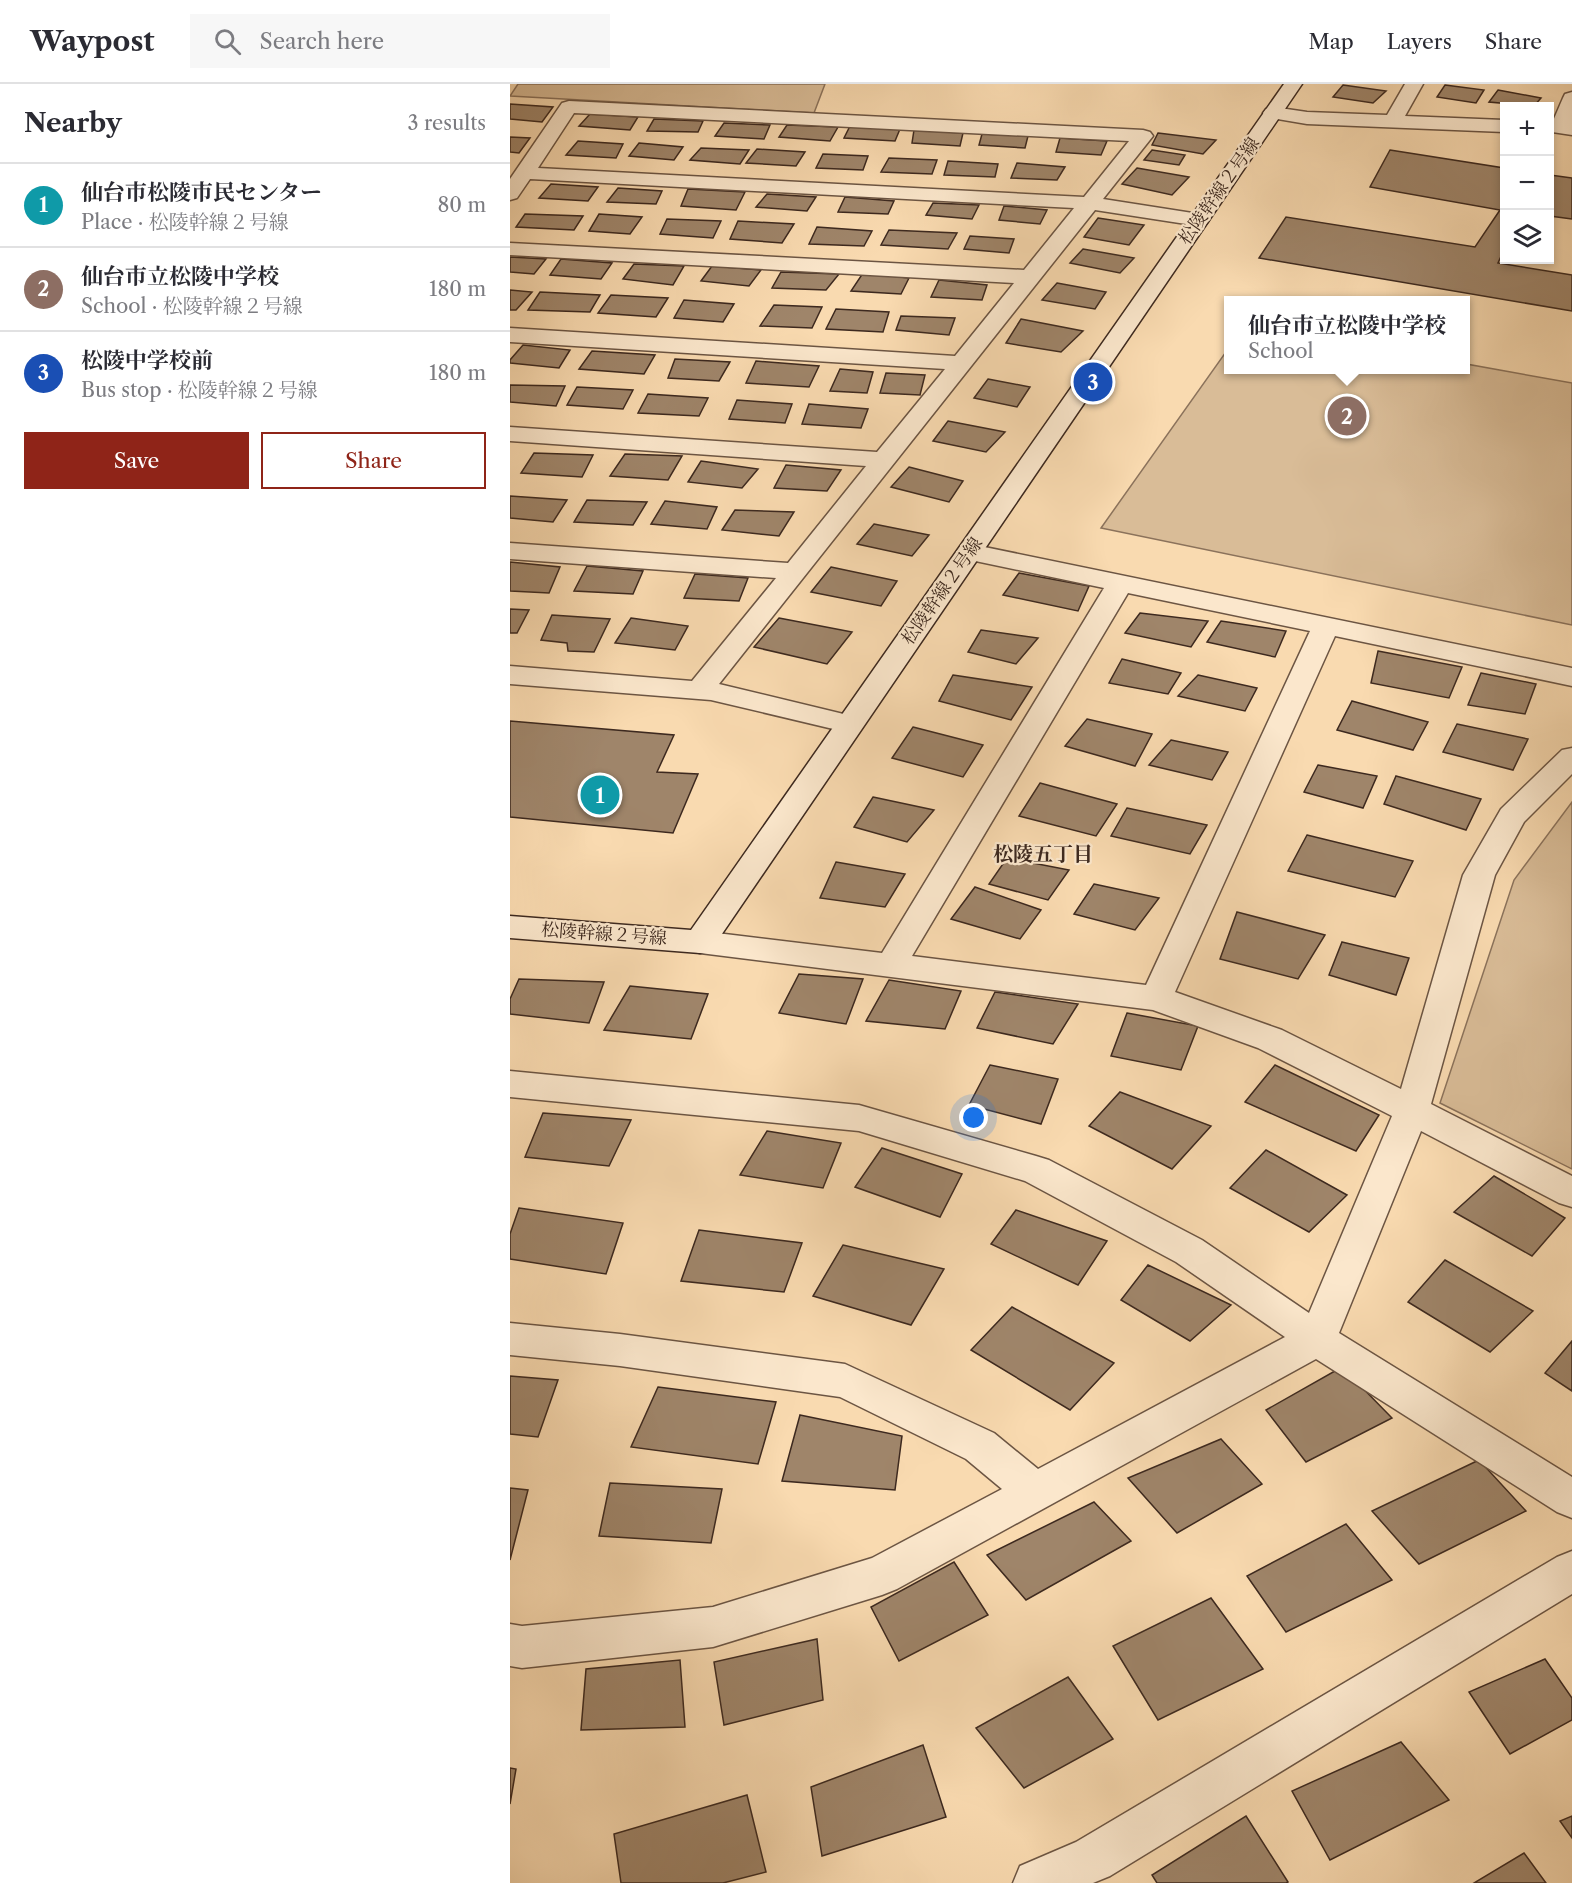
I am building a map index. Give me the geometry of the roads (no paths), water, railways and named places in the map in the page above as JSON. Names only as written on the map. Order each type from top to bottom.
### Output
[{"type":"street","name":"松陵幹線２号線","points":[[510,927],[700,942],[1293,84]]},
{"type":"street","points":[[1393,121],[1414,84]]},
{"type":"street","points":[[1560,128],[1572,98]]},
{"type":"street","points":[[510,194],[569,107],[1143,136],[700,690]]},
{"type":"street","points":[[1273,113],[1307,118],[1500,126]]},
{"type":"street","points":[[524,173],[1089,203],[1199,220]]},
{"type":"street","points":[[510,249],[1030,277]]},
{"type":"street","points":[[510,335],[961,363]]},
{"type":"street","points":[[510,434],[884,460]]},
{"type":"street","points":[[510,550],[795,571]]},
{"type":"street","points":[[970,552],[1572,677]]},
{"type":"street","points":[[892,963],[1120,583]]},
{"type":"street","points":[[1156,998],[1326,626]]},
{"type":"street","points":[[510,675],[700,690],[850,724]]},
{"type":"street","points":[[510,1646],[522,1647],[713,1627],[882,1575],[1317,1339],[1412,1110],[1479,875],[1512,816],[1572,757]]},
{"type":"street","points":[[700,942],[892,963],[1156,998],[1270,1039],[1572,1193]]},
{"type":"street","points":[[510,1084],[859,1118],[1036,1170],[1189,1251],[1317,1339],[1572,1499]]},
{"type":"street","points":[[510,1339],[613,1350],[845,1381],[980,1446],[1034,1491]]},
{"type":"street","points":[[1037,1883],[1093,1859],[1572,1571]]},
{"type":"place","name":"松陵中学校前","points":[[1093,382]]},
{"type":"place","name":"仙台市立松陵中学校","points":[[1347,416]]},
{"type":"place","name":"仙台市松陵市民センター","points":[[600,795]]},
{"type":"district","name":"松陵五丁目","points":[[1043,854]]}]
